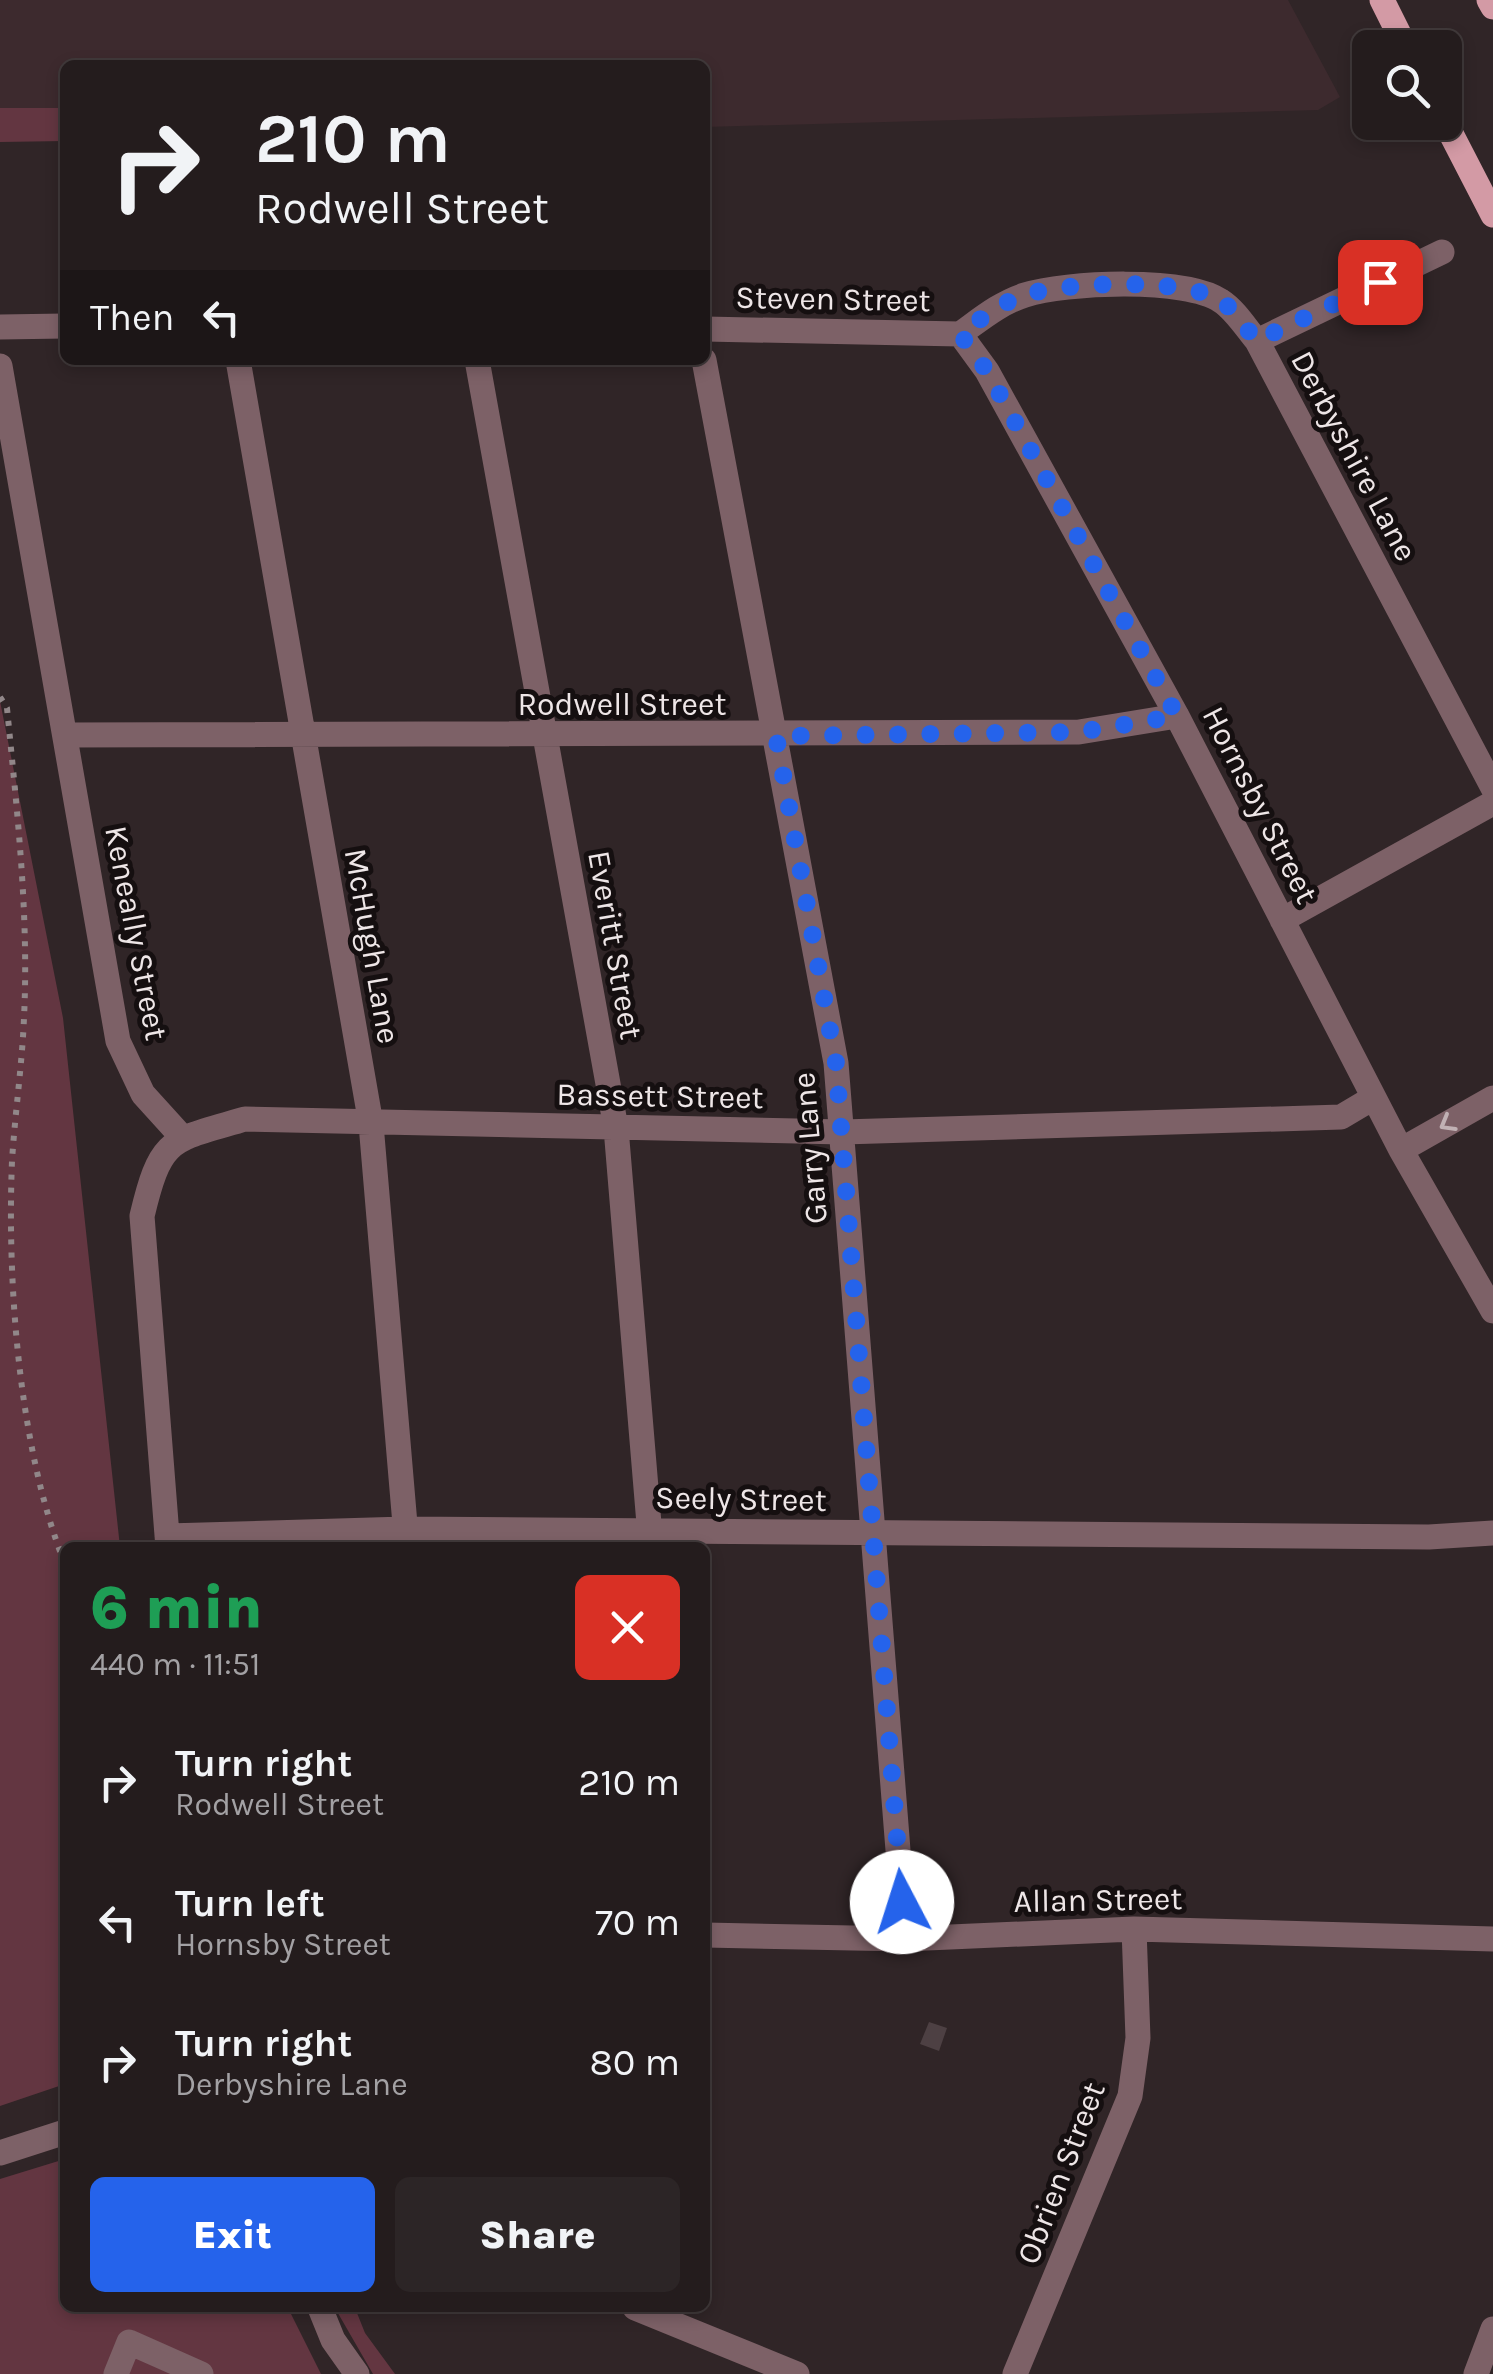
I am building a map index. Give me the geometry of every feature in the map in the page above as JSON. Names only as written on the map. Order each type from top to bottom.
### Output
[{"type":"main road","points":[[1382,0],[1397,30]]},
{"type":"main road","points":[[1489,0],[1493,7]]},
{"type":"main road","points":[[1454,140],[1493,215]]},
{"type":"street","points":[[1256,341],[1442,252]]},
{"type":"street","name":"Derbyshire Lane","points":[[960,334],[997,307],[1028,294],[1142,284],[1196,288],[1223,302],[1256,341],[1493,788]]},
{"type":"street","points":[[0,327],[60,326]]},
{"type":"street","name":"Steven Street","points":[[710,329],[960,334]]},
{"type":"street","name":"Hornsby Street","points":[[960,334],[987,371],[1177,716],[1373,1098],[1493,1312]]},
{"type":"street","name":"McHugh Lane","points":[[239,365],[372,1124],[406,1538]]},
{"type":"street","name":"Everitt Street","points":[[479,365],[616,1128],[650,1538]]},
{"type":"street","name":"Garry Lane","points":[[705,365],[836,1063],[905,1939]]},
{"type":"street","name":"Keneally Street","points":[[0,366],[118,1041],[144,1094],[182,1137]]},
{"type":"street","name":"Rodwell Street","points":[[66,735],[776,736],[1079,732],[1177,716]]},
{"type":"street","points":[[1282,920],[1493,802]]},
{"type":"street","name":"Bassett Street","points":[[182,1137],[245,1119],[843,1132],[1341,1118],[1373,1098]]},
{"type":"street","points":[[1401,1150],[1493,1098]]},
{"type":"street","points":[[168,1542],[142,1216],[154,1163],[182,1137]]},
{"type":"street","name":"Seely Street","points":[[168,1542],[871,1534],[1429,1537],[1493,1533]]},
{"type":"street","name":"Allan Street","points":[[710,1935],[905,1939],[1134,1929],[1493,1939]]},
{"type":"street","name":"Obrien Street","points":[[1015,2374],[1130,2096],[1138,2038],[1134,1929]]},
{"type":"street","points":[[0,2153],[60,2134]]},
{"type":"street","points":[[322,2312],[333,2340],[357,2374]]},
{"type":"street","points":[[646,2312],[797,2374]]},
{"type":"street","points":[[1476,2374],[1493,2329]]},
{"type":"street","points":[[116,2374],[130,2342],[201,2374]]},
{"type":"path","points":[[0,696],[7,708],[24,882],[24,1017],[12,1163],[14,1281],[34,1466],[60,1548]]},
{"type":"shaded area","points":[[0,0],[1288,0],[1340,97],[1318,110],[710,127],[710,60],[60,60],[60,108],[0,108]]},
{"type":"shaded area","points":[[0,108],[60,108],[60,141],[0,142]]},
{"type":"shaded area","points":[[0,701],[63,1018],[119,1542],[60,1542],[60,2086],[0,2106]]},
{"type":"shaded area","points":[[60,2161],[60,2312],[290,2312],[321,2374],[0,2374],[0,2179]]},
{"type":"shaded area","points":[[337,2312],[357,2312],[365,2333],[395,2374],[373,2374]]},
{"type":"building","points":[[929,2022],[947,2028],[939,2051],[920,2044]]},
{"type":"route","points":[[902,1902],[836,1063],[776,736],[1079,732],[1177,716],[987,371],[960,334],[997,307],[1028,294],[1142,284],[1196,288],[1223,302],[1256,341],[1380,282]]}]
